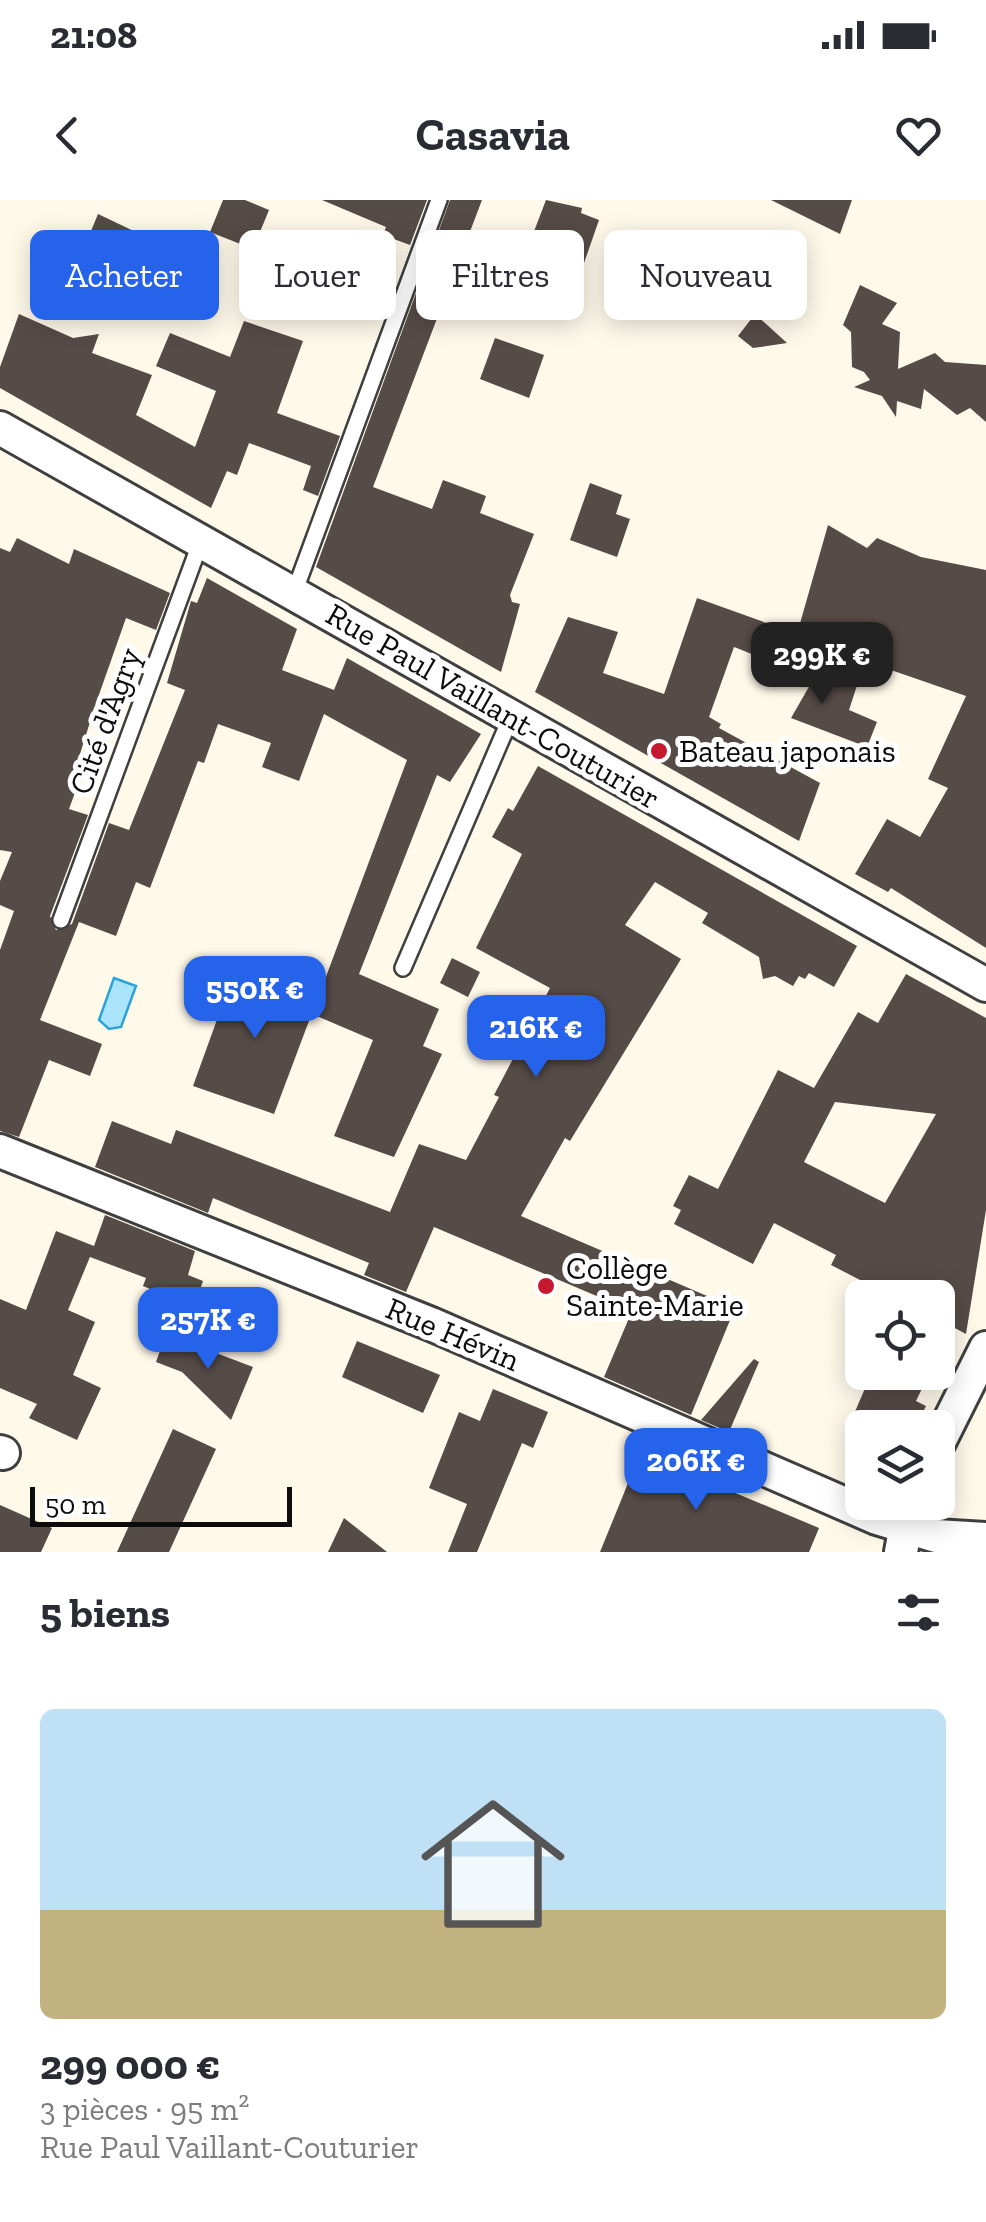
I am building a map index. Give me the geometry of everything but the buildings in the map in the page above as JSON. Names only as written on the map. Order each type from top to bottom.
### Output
[{"type":"street","name":"Rue Paul Vaillant-Couturier","points":[[3,440],[201,542],[986,985]]},
{"type":"street","name":"Rue Hévin","points":[[0,1151],[219,1236],[905,1527],[936,1536],[986,1539]]},
{"type":"street","points":[[955,1410],[986,1348]]},
{"type":"lane","points":[[294,594],[439,200]]},
{"type":"lane","name":"Cité d'Agry","points":[[61,920],[201,542]]},
{"type":"lane","points":[[403,968],[511,718]]},
{"type":"water","points":[[114,978],[136,986],[121,1027],[109,1029],[99,1020]]},
{"type":"place","name":"Bateau japonais","points":[[659,751]]},
{"type":"place","name":"Collège Sainte-Marie","points":[[546,1286]]}]
